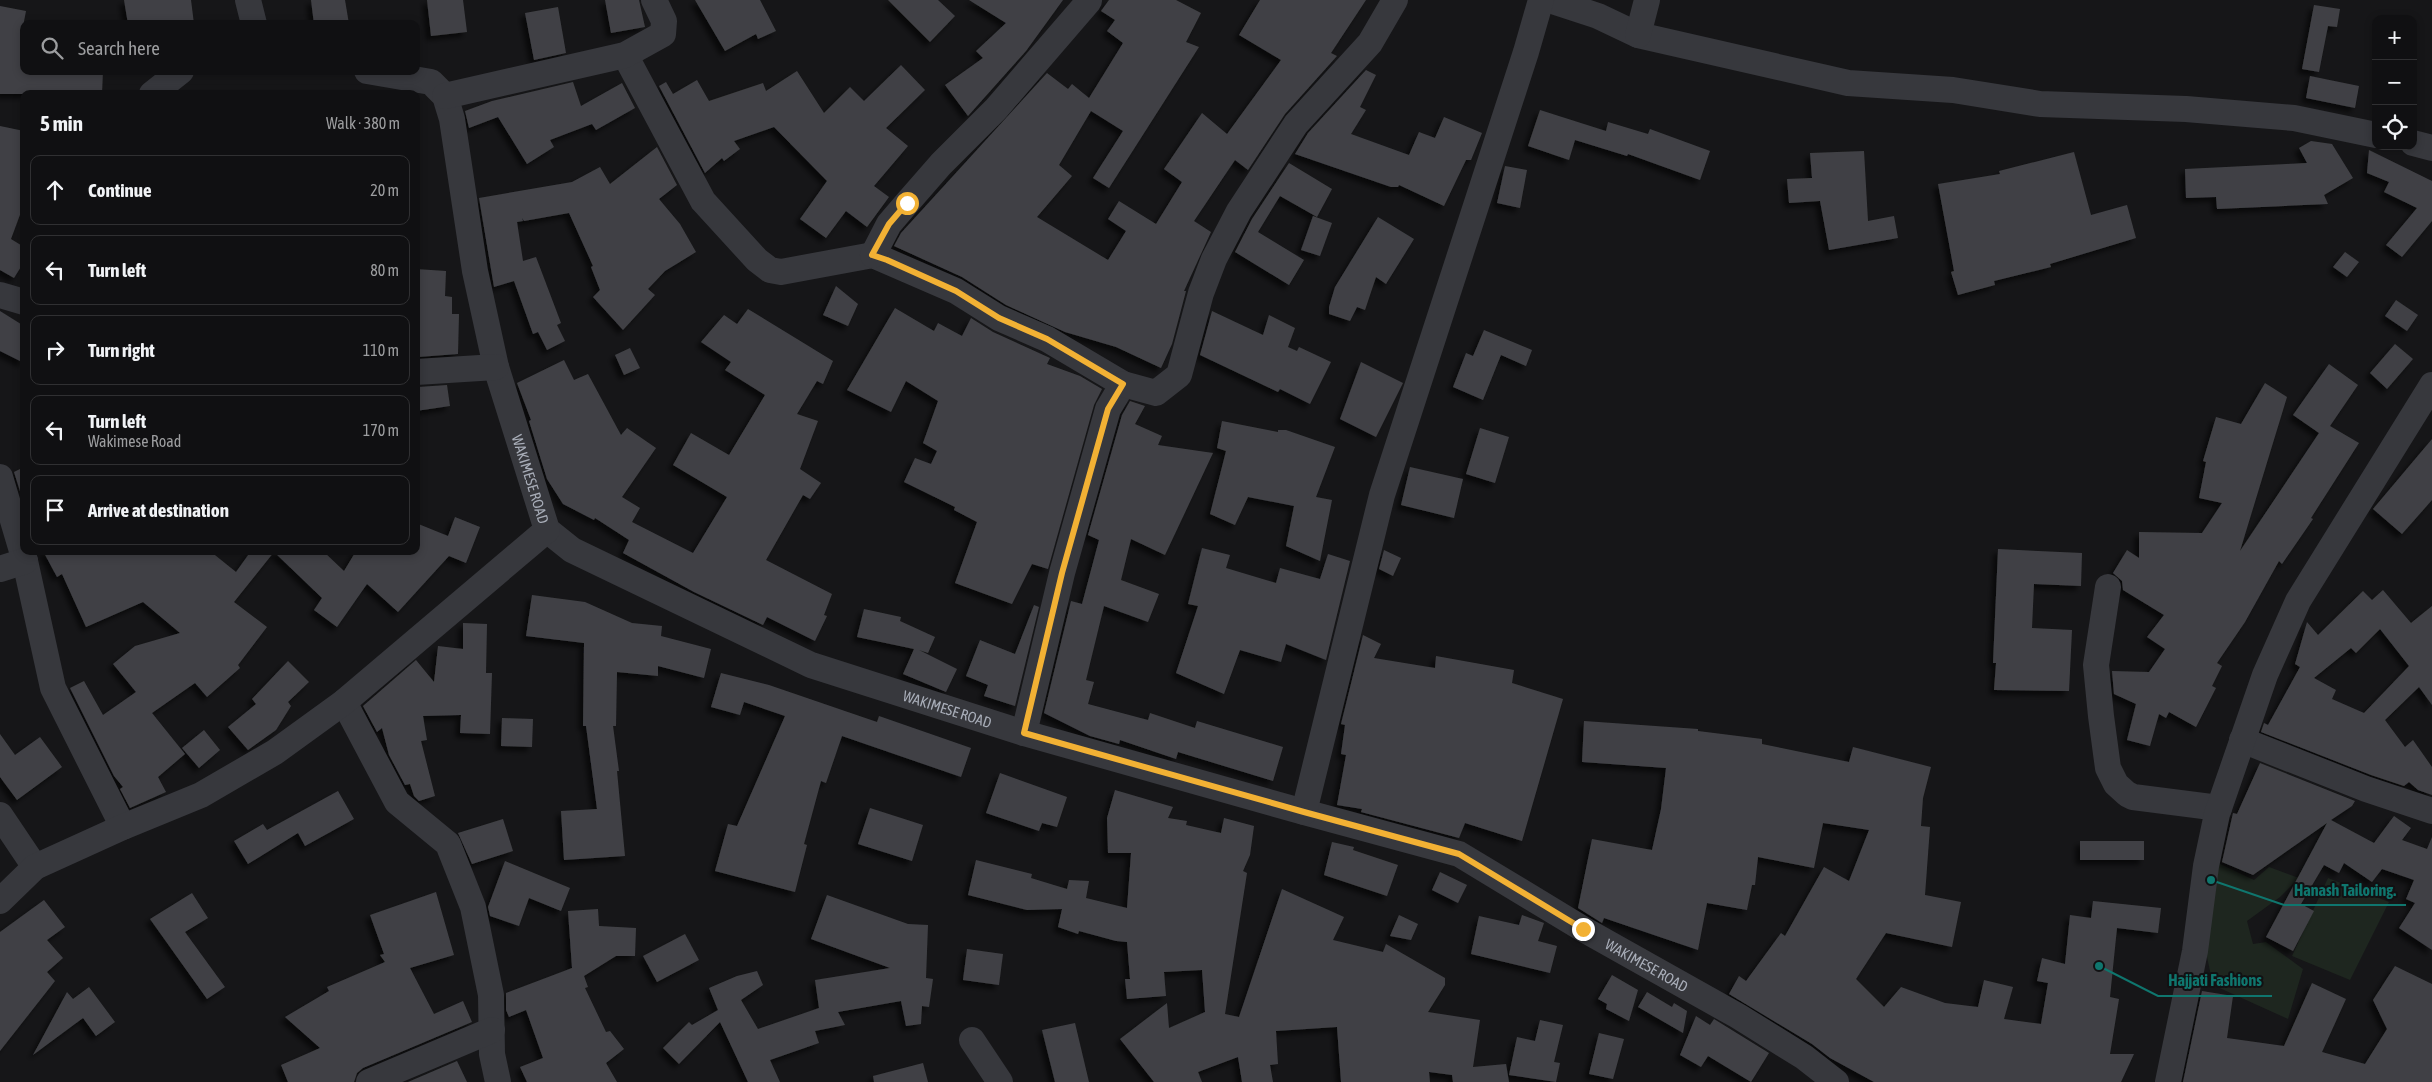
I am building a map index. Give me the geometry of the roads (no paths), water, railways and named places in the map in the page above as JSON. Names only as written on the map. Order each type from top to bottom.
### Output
[{"type":"street","points":[[248,0],[253,20]]},
{"type":"street","points":[[390,75],[431,82],[445,96],[625,54],[663,34],[664,21],[654,0]]},
{"type":"street","points":[[625,54],[703,201],[757,260],[770,270],[781,272],[872,255],[956,291],[999,318],[1047,339],[1123,384],[1156,393],[1179,375],[1201,293],[1214,260],[1239,211],[1296,124],[1370,43],[1395,0]]},
{"type":"street","points":[[1304,812],[1382,495],[1526,52],[1540,0]]},
{"type":"street","points":[[1549,0],[1598,16],[1638,35],[1848,83],[1953,90],[2040,104],[2186,108],[2294,118],[2372,134]]},
{"type":"street","points":[[1638,35],[1647,0]]},
{"type":"street","points":[[872,255],[889,224],[941,164],[996,110],[1089,1]]},
{"type":"street","points":[[157,90],[176,75]]},
{"type":"street","name":"WAKIMESE ROAD","points":[[445,96],[452,119],[475,271],[496,367],[547,530],[572,550],[811,665],[1024,733],[1459,854],[1583,929],[1738,1016],[1804,1057],[1836,1082]]},
{"type":"street","points":[[2417,144],[2432,148]]},
{"type":"street","points":[[0,296],[20,301]]},
{"type":"street","points":[[420,372],[496,367]]},
{"type":"street","points":[[1024,733],[1062,573],[1108,409],[1123,384]]},
{"type":"street","points":[[2168,1082],[2195,951],[2206,866],[2219,808],[2265,675],[2298,602],[2432,385]]},
{"type":"street","points":[[0,477],[20,544]]},
{"type":"street","points":[[0,902],[35,867],[123,827],[201,795],[275,752],[344,702],[547,530]]},
{"type":"street","points":[[23,555],[53,688],[123,827]]},
{"type":"street","points":[[0,570],[25,561]]},
{"type":"street","points":[[2108,587],[2096,664],[2108,768],[2116,784],[2133,797],[2219,808]]},
{"type":"street","points":[[344,702],[397,802],[448,844],[473,907],[491,995],[492,1054],[498,1082]]},
{"type":"street","points":[[2242,740],[2366,789],[2432,811]]},
{"type":"street","points":[[0,815],[35,867]]},
{"type":"street","points":[[369,1082],[492,1030]]},
{"type":"street","points":[[972,1040],[1000,1082]]},
{"type":"place","name":"Hanash Tailoring.","points":[[2211,880]]},
{"type":"place","name":"Hajjati Fashions","points":[[2099,966]]}]
